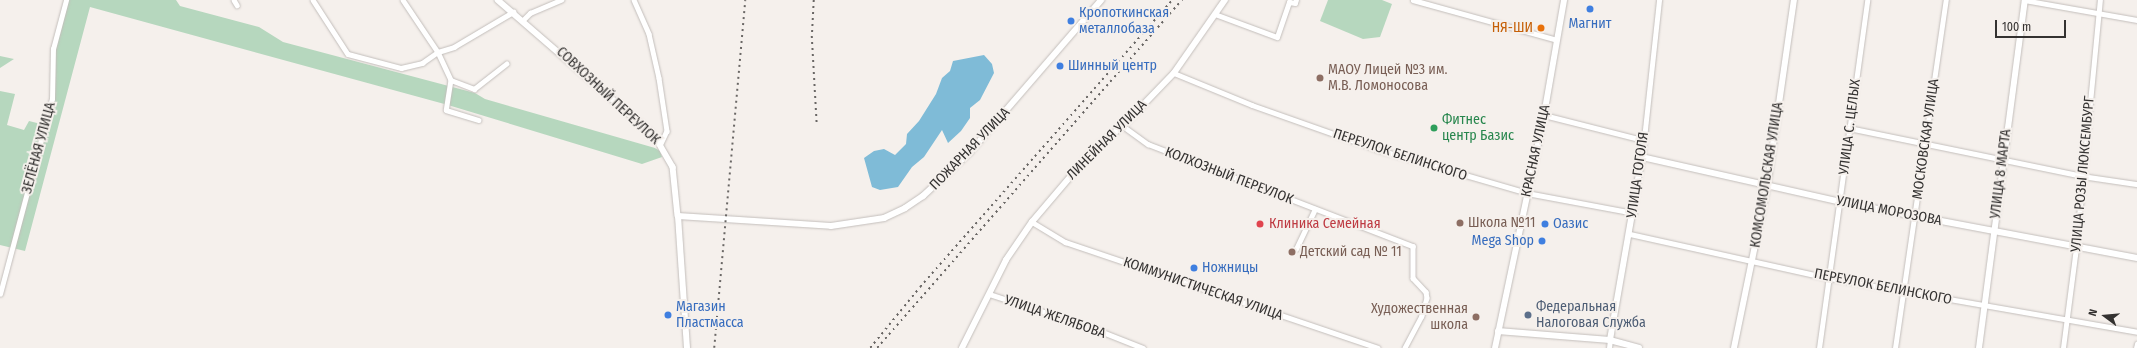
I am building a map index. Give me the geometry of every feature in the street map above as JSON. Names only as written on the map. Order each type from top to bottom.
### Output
[{"type":"main road","name":"ПОЖАРНАЯ УЛИЦА","points":[[678,216],[831,226],[864,223],[884,218],[898,211],[923,196],[970,152],[1101,0]]},
{"type":"main road","name":"КРАСНАЯ УЛИЦА","points":[[1495,348],[1544,115],[1564,0]]},
{"type":"main road","name":"УЛИЦА 8 МАРТА","points":[[1979,348],[2025,0]]},
{"type":"main road","points":[[678,216],[687,348]]},
{"type":"street","name":"ЗЕЛЁНАЯ УЛИЦА","points":[[0,294],[52,99],[53,48],[66,0]]},
{"type":"street","points":[[234,0],[237,5]]},
{"type":"street","points":[[314,0],[348,54],[401,68],[422,64],[438,52],[454,47],[513,12]]},
{"type":"street","points":[[403,0],[438,52],[450,80],[446,110],[478,120]]},
{"type":"street","name":"СОВХОЗНЫЙ ПЕРЕУЛОК","points":[[498,0],[597,83],[661,144],[673,167],[678,216]]},
{"type":"street","points":[[523,20],[530,13],[561,0]]},
{"type":"street","points":[[634,0],[649,34],[668,131],[661,144]]},
{"type":"street","name":"ЛИНЕЙНАЯ УЛИЦА","points":[[962,348],[1006,260],[1032,222],[1093,150],[1123,126],[1174,73],[1225,0]]},
{"type":"street","points":[[1215,14],[1277,37],[1290,2],[1295,3],[1296,0]]},
{"type":"street","points":[[1413,0],[1557,40]]},
{"type":"street","name":"УЛИЦА ГОГОЛЯ","points":[[1609,348],[1634,213],[1642,157],[1659,0]]},
{"type":"street","name":"КОМСОМОЛЬСКАЯ УЛИЦА","points":[[1734,348],[1767,187],[1794,0]]},
{"type":"street","name":"УЛИЦА С. ЦЕЛЫХ","points":[[1819,348],[1841,202],[1867,0]]},
{"type":"street","name":"МОСКОВСКАЯ УЛИЦА","points":[[1895,348],[1926,145],[1946,0]]},
{"type":"street","points":[[2025,0],[2098,15],[2137,20]]},
{"type":"street","name":"УЛИЦА РОЗЫ ЛЮКСЕМБУРГ","points":[[2063,348],[2076,248],[2100,0]]},
{"type":"street","points":[[450,80],[474,89],[506,64]]},
{"type":"street","name":"ПЕРЕУЛОК БЕЛИНСКОГО","points":[[1174,73],[1252,105],[1361,145],[1527,193],[1634,213]]},
{"type":"street","points":[[1544,115],[1643,140]]},
{"type":"street","name":"КОЛХОЗНЫЙ ПЕРЕУЛОК","points":[[1123,126],[1148,144],[1413,246],[1413,278],[1426,292],[1427,298],[1422,316],[1405,348]]},
{"type":"street","points":[[1850,128],[1926,145],[2003,159],[2082,176],[2137,184]]},
{"type":"street","name":"УЛИЦА МОРОЗОВА","points":[[1642,157],[1767,187],[2076,248],[2137,258]]},
{"type":"street","points":[[1296,249],[1314,209]]},
{"type":"street","name":"КОММУНИСТИЧЕСКАЯ УЛИЦА","points":[[1032,222],[1065,242],[1378,348]]},
{"type":"street","name":"ПЕРЕУЛОК БЕЛИНСКОГО","points":[[1630,234],[1830,278],[1984,307],[2137,332]]},
{"type":"street","name":"УЛИЦА ЖЕЛЯБОВА","points":[[989,294],[1090,327],[1143,348]]},
{"type":"street","points":[[1498,332],[1610,340],[1639,348]]},
{"type":"street","points":[[2136,348],[2137,344]]},
{"type":"green space","points":[[66,0],[176,0],[180,6],[259,27],[283,42],[475,93],[485,99],[655,148],[660,151],[662,157],[642,164],[448,105],[90,7],[25,251],[0,245],[0,91],[15,94],[7,125],[24,130],[29,121],[45,125],[52,99],[53,49]]},
{"type":"green space","points":[[1328,0],[1382,0],[1392,4],[1380,37],[1363,39],[1320,21]]},
{"type":"green space","points":[[0,56],[14,59],[0,68]]},
{"type":"water","points":[[984,55],[992,64],[994,73],[980,100],[970,108],[970,118],[961,131],[948,143],[942,130],[924,157],[912,167],[898,187],[880,190],[872,187],[864,158],[874,151],[884,149],[895,155],[906,144],[907,134],[919,121],[936,94],[942,78],[950,71],[953,61]]},
{"type":"railway","points":[[714,348],[745,0]]},
{"type":"railway","points":[[814,0],[812,36],[817,126]]},
{"type":"railway","points":[[870,348],[920,287],[1172,0]]},
{"type":"railway","points":[[877,348],[1182,0]]},
{"type":"place","name":"Магнит","points":[[1590,9]]},
{"type":"place","name":"Кропоткинская металлобаза","points":[[1071,21]]},
{"type":"place","name":"НЯ-ШИ","points":[[1541,28]]},
{"type":"place","name":"Шинный центр","points":[[1060,66]]},
{"type":"place","name":"МАОУ Лицей №3 им. М.В. Ломоносова","points":[[1320,78]]},
{"type":"place","name":"Фитнес центр Базис","points":[[1434,128]]},
{"type":"place","name":"Школа №11","points":[[1460,223]]},
{"type":"place","name":"Клиника Семейная","points":[[1260,224]]},
{"type":"place","name":"Оазис","points":[[1545,224]]},
{"type":"place","name":"Mega Shop","points":[[1542,241]]},
{"type":"place","name":"Детский сад № 11","points":[[1292,252]]},
{"type":"place","name":"Ножницы","points":[[1194,268]]},
{"type":"place","name":"Магазин Пластмасса","points":[[668,315]]},
{"type":"place","name":"Федеральная Налоговая Служба","points":[[1528,315]]},
{"type":"place","name":"Художественная школа","points":[[1476,317]]}]
